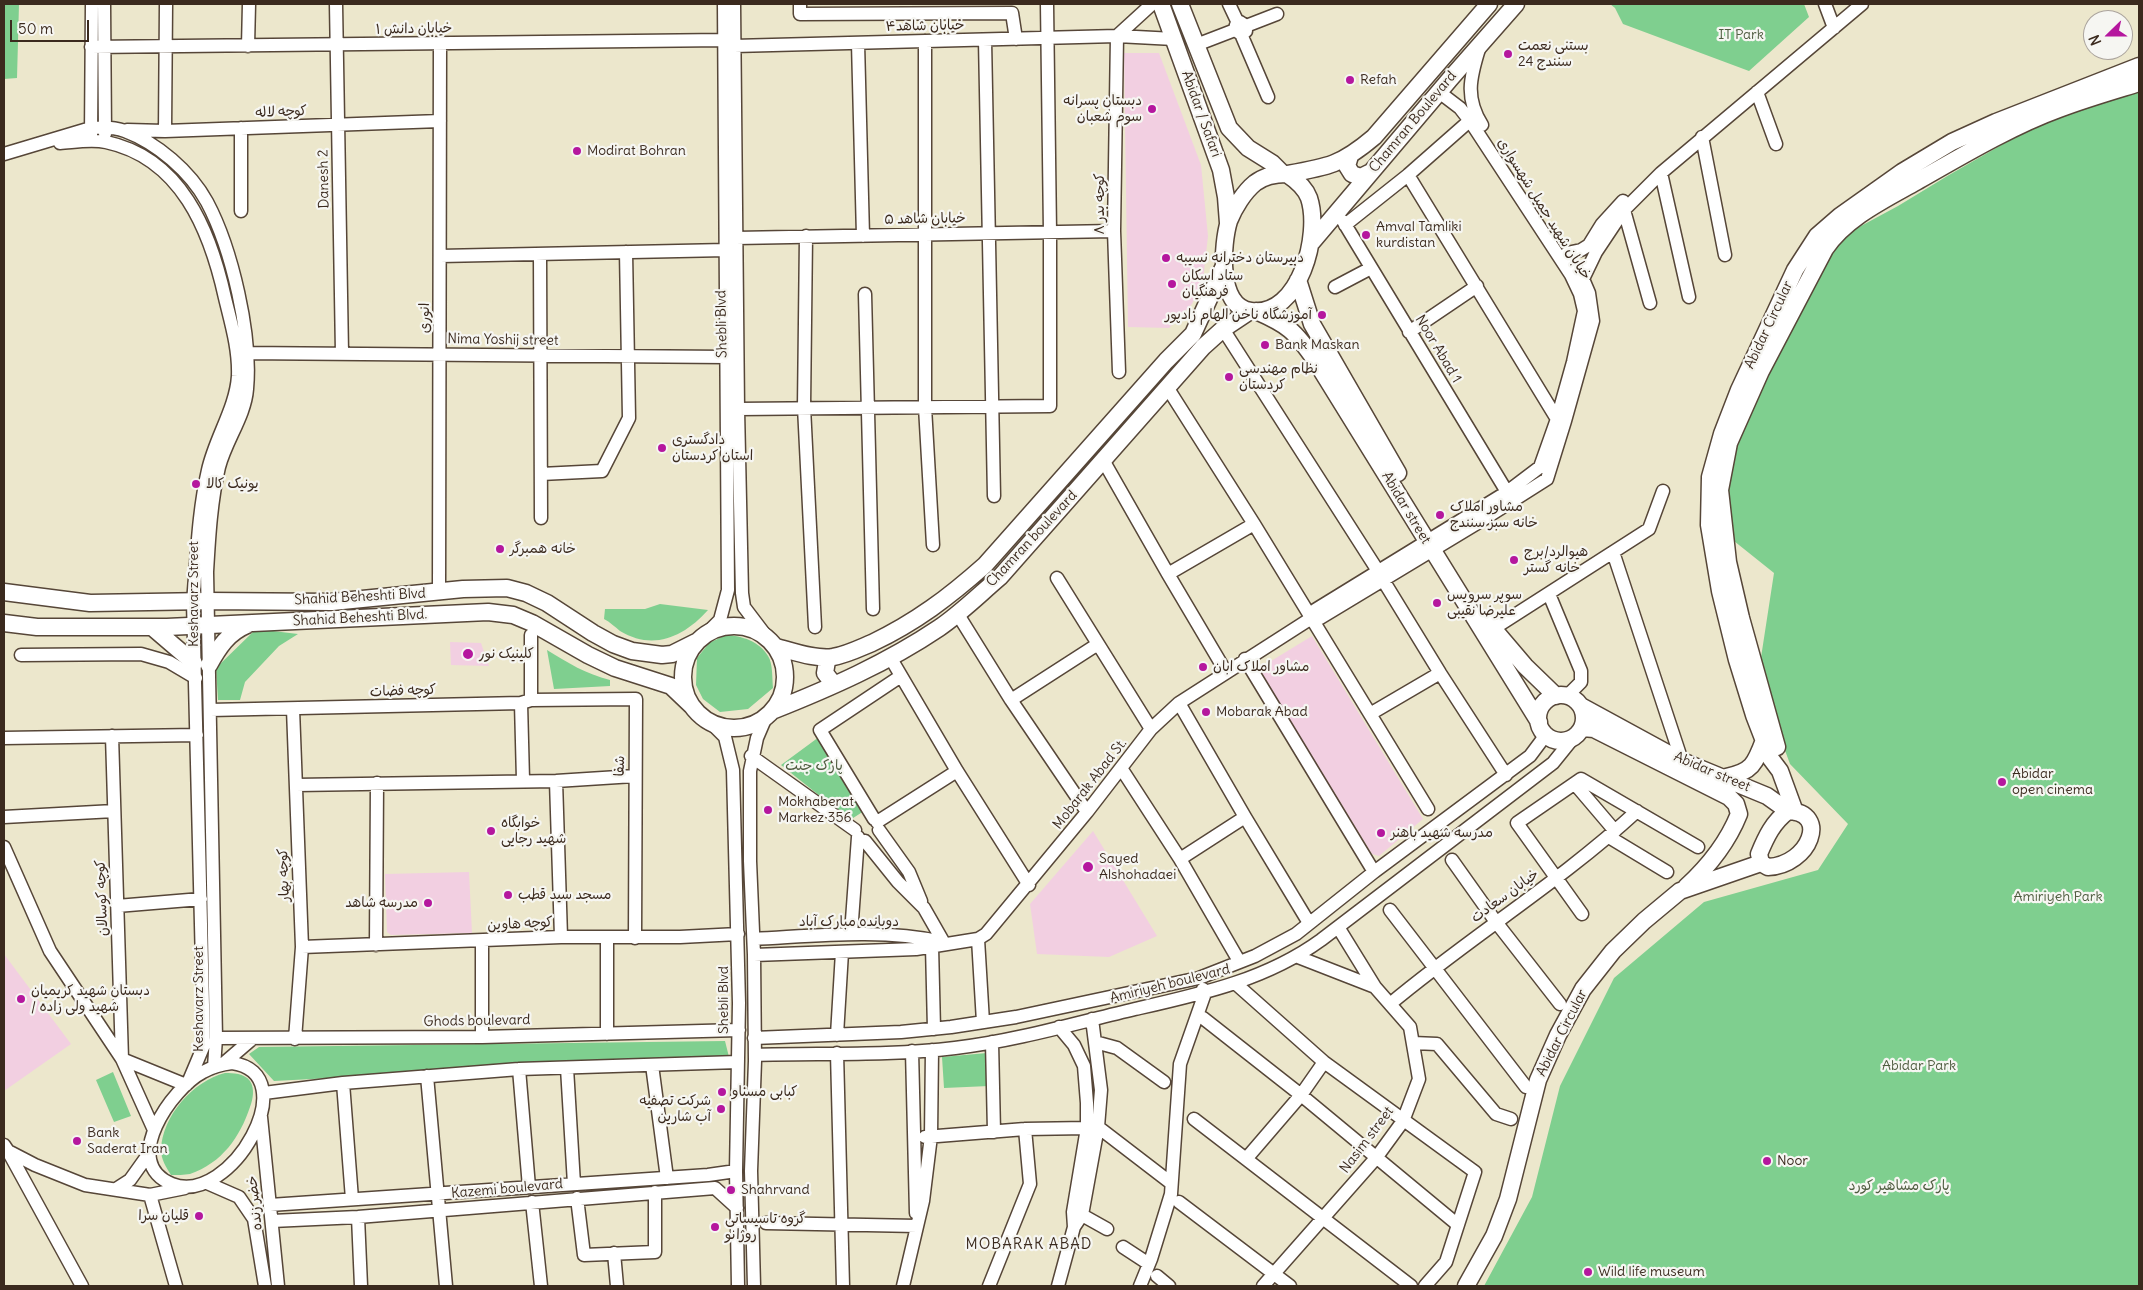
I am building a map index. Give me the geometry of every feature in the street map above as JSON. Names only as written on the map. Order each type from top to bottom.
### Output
[{"type":"main road","name":"Abidar / Safari","points":[[1161,4],[1221,170],[1226,197],[1228,227]]},
{"type":"main road","name":"Abidar / Safari","points":[[1180,4],[1229,128],[1248,148],[1272,163],[1285,174]]},
{"type":"main road","name":"Chamran Boulevard","points":[[1285,174],[1337,163],[1350,156],[1374,137],[1489,4]]},
{"type":"main road","name":"Chamran Boulevard","points":[[1312,242],[1369,173],[1516,4]]},
{"type":"main road","name":"Abidar Circular","points":[[1791,812],[1780,771],[1771,759],[1754,716],[1737,660],[1720,592],[1709,525],[1710,478],[1722,434],[1738,390],[1795,270],[1817,236],[1840,216],[1902,172],[1952,142],[1996,122],[2139,66]]},
{"type":"main road","name":"Abidar Circular","points":[[1780,771],[1782,761],[1743,628],[1728,562],[1720,490],[1729,443],[1761,371],[1808,280],[1832,238],[1848,223],[1890,196],[1996,138],[2058,109],[2139,83]]},
{"type":"main road","points":[[1350,156],[1347,166],[1352,174],[1361,177],[1369,173]]},
{"type":"main road","points":[[1285,174],[1300,182],[1309,197],[1313,218],[1312,242],[1306,266],[1281,302],[1265,311],[1253,311],[1236,303],[1228,289],[1224,268],[1224,244],[1230,220],[1241,198],[1255,183],[1271,175],[1285,174]]},
{"type":"main road","name":"Chamran boulevard","points":[[771,641],[806,654],[832,657],[862,647],[903,628],[956,590],[986,565],[1166,361],[1193,334],[1224,268]]},
{"type":"main road","name":"Abidar street","points":[[1298,280],[1312,324],[1433,543],[1542,727]]},
{"type":"main road","name":"Chamran boulevard","points":[[769,714],[890,657],[958,614],[1000,577],[1203,347],[1223,329],[1253,311]]},
{"type":"main road","name":"Abidar street","points":[[1253,311],[1280,322],[1298,336],[1433,543],[1493,629],[1525,666],[1562,696]]},
{"type":"main road","points":[[1193,334],[1198,333],[1204,336],[1206,342],[1203,347]]},
{"type":"main road","name":"Shahid Beheshti Blvd","points":[[4,592],[90,603],[200,601],[332,602],[482,588],[507,588],[526,592],[548,603],[593,634],[613,644],[644,653],[672,654],[702,637]]},
{"type":"main road","name":"Shahid Beheshti Blvd.","points":[[4,623],[36,627],[152,627],[488,612],[513,615],[532,623],[588,655],[636,676],[671,686],[692,706]]},
{"type":"main road","points":[[152,627],[200,669],[234,630],[250,624]]},
{"type":"main road","points":[[738,625],[752,628],[771,641],[783,659],[786,673],[785,687],[780,700],[769,714],[753,724],[738,728],[723,727],[709,721],[692,706],[683,680],[686,660],[702,637],[722,626],[738,625]]},
{"type":"main road","points":[[636,676],[643,675],[648,671],[649,665],[644,653]]},
{"type":"main road","points":[[832,657],[825,667],[825,673],[828,678],[838,683]]},
{"type":"main road","points":[[1562,696],[1581,706],[1584,713],[1578,732],[1568,740],[1555,740],[1542,727],[1539,715],[1544,703],[1562,696]]},
{"type":"main road","name":"Abidar street","points":[[1581,706],[1682,760],[1726,777],[1767,796],[1791,812]]},
{"type":"main road","name":"Abidar street","points":[[1578,732],[1594,729],[1729,797],[1736,804],[1739,814],[1721,850],[1708,866],[1680,891]]},
{"type":"main road","points":[[1726,777],[1741,774],[1752,766],[1757,760],[1764,740]]},
{"type":"main road","points":[[1791,812],[1802,814],[1807,819],[1811,833],[1810,841],[1797,856],[1786,863],[1768,867],[1762,863],[1759,854],[1764,841],[1779,818],[1791,812]]},
{"type":"main road","name":"Abidar Circular","points":[[1466,1286],[1494,1236],[1508,1199],[1538,1080],[1558,1035],[1582,989],[1613,951],[1644,921],[1680,891],[1762,863]]},
{"type":"street","points":[[92,4],[106,127],[105,141]]},
{"type":"street","points":[[4,154],[91,134],[97,47],[104,4]]},
{"type":"street","points":[[165,131],[166,4]]},
{"type":"street","points":[[248,46],[249,4]]},
{"type":"street","name":"Danesh 2","points":[[336,4],[342,353]]},
{"type":"street","name":"Shebli Blvd","points":[[724,4],[729,43],[736,238],[742,593],[744,607],[771,641]]},
{"type":"street","name":"Shebli Blvd","points":[[702,637],[720,620],[728,590],[726,250],[729,43],[734,4]]},
{"type":"street","points":[[800,4],[800,14],[847,9],[997,9],[1012,13],[1016,39]]},
{"type":"street","points":[[738,409],[1050,406],[1047,4]]},
{"type":"street","points":[[1117,36],[1152,4]]},
{"type":"street","points":[[1229,4],[1268,97]]},
{"type":"street","points":[[1825,4],[1834,28]]},
{"type":"street","name":"خیابان شهید جمیل شهسواری","points":[[1583,278],[1596,252],[1624,210],[1661,173],[1862,4]]},
{"type":"street","points":[[1196,45],[1277,14]]},
{"type":"street","name":"خیابان شاهد۴","points":[[729,43],[858,43],[1117,36],[1174,39]]},
{"type":"street","name":"کوچه بدر ۸","points":[[1117,36],[1114,231],[1119,372]]},
{"type":"street","points":[[985,40],[994,496]]},
{"type":"street","points":[[925,41],[925,407],[933,546]]},
{"type":"street","name":"خیابان دانش ۱","points":[[97,47],[729,43]]},
{"type":"street","points":[[858,43],[863,236]]},
{"type":"street","name":"انوری","points":[[439,593],[440,44]]},
{"type":"street","name":"خیابان شهید جمیل شهسواری","points":[[1433,543],[1540,467],[1556,419],[1584,311],[1580,294],[1571,275],[1473,118],[1471,76],[1481,44]]},
{"type":"street","name":"خیابان شهید جمیل شهسواری","points":[[1433,543],[1547,479],[1593,321],[1589,293],[1583,278],[1567,253],[1473,118],[1439,92]]},
{"type":"street","points":[[1756,92],[1776,144]]},
{"type":"street","points":[[1473,118],[1408,176],[1477,286],[1556,419]]},
{"type":"street","name":"کوچه لاله","points":[[124,130],[165,131],[440,121]]},
{"type":"street","name":"Keshavarz Street","points":[[91,134],[106,127],[124,130],[146,142],[178,166],[196,184],[206,200],[216,220],[233,276],[247,391],[242,410],[219,467],[200,601],[202,626],[197,736],[201,899],[208,930],[219,1066]]},
{"type":"street","points":[[241,128],[241,211]]},
{"type":"street","name":"Keshavarz Street","points":[[91,134],[128,149],[154,164],[174,181],[191,202],[212,249],[243,353]]},
{"type":"street","points":[[1702,137],[1725,254]]},
{"type":"street","points":[[1661,173],[1689,297]]},
{"type":"street","name":"خیابان شهید جمیل شهسواری","points":[[1567,253],[1581,250],[1589,245],[1602,224],[1624,199],[1661,173]]},
{"type":"street","name":"Noor Abad 1","points":[[1408,176],[1344,223],[1507,492]]},
{"type":"street","points":[[1624,210],[1650,303]]},
{"type":"street","name":"خیابان شاهد ۵","points":[[736,238],[1114,231]]},
{"type":"street","points":[[806,236],[804,407],[815,627]]},
{"type":"street","points":[[440,256],[726,250]]},
{"type":"street","points":[[541,474],[602,471],[629,418],[626,252]]},
{"type":"street","points":[[540,254],[541,518]]},
{"type":"street","points":[[1335,287],[1371,268]]},
{"type":"street","points":[[1410,332],[1477,286]]},
{"type":"street","points":[[865,294],[874,609]]},
{"type":"street","points":[[1223,329],[1381,575],[1440,673],[1506,775]]},
{"type":"street","name":"Nima Yoshij street","points":[[243,353],[727,357]]},
{"type":"street","points":[[1167,387],[1254,524],[1310,619],[1428,809]]},
{"type":"street","points":[[1104,460],[1226,672]]},
{"type":"street","points":[[1493,629],[1649,529],[1663,491]]},
{"type":"street","points":[[1168,574],[1254,524]]},
{"type":"street","name":"Mobarak Abad St.","points":[[978,939],[986,934],[1028,885],[1151,729],[1179,703],[1310,619],[1315,610],[1381,575],[1433,543]]},
{"type":"street","points":[[1613,552],[1682,760]]},
{"type":"street","points":[[728,566],[734,571],[738,570],[742,564]]},
{"type":"street","points":[[1057,578],[1151,729]]},
{"type":"street","points":[[1549,594],[1581,670],[1581,682],[1562,696]]},
{"type":"street","points":[[958,614],[1011,700],[1087,812]]},
{"type":"street","points":[[523,780],[531,635]]},
{"type":"street","points":[[1011,700],[1098,644]]},
{"type":"street","points":[[20,654],[141,654],[200,669]]},
{"type":"street","points":[[890,657],[957,771],[1028,885]]},
{"type":"street","points":[[1245,659],[1374,872]]},
{"type":"street","name":"Keshavarz Street","points":[[187,1084],[204,1045],[208,930],[210,710],[200,669]]},
{"type":"street","points":[[1370,714],[1440,673]]},
{"type":"street","points":[[901,676],[820,730],[876,824],[909,872],[938,944],[934,1029]]},
{"type":"street","name":"شفا","points":[[526,702],[636,699],[634,938]]},
{"type":"street","name":"کوچه فضات","points":[[210,710],[526,702]]},
{"type":"street","points":[[1179,703],[1245,817],[1310,923]]},
{"type":"street","name":"کوچه بهار","points":[[293,709],[302,947],[295,1039]]},
{"type":"street","points":[[754,1286],[751,1171],[755,1055],[754,939],[750,861],[750,770],[752,756],[769,714]]},
{"type":"street","name":"Shebli Blvd","points":[[709,721],[725,737],[734,770],[739,1030],[736,1171],[738,1286]]},
{"type":"street","name":"Amiriyeh boulevard","points":[[754,1038],[934,1029],[1016,1017],[1199,978],[1280,944],[1296,934],[1374,872],[1530,756],[1542,740],[1542,727]]},
{"type":"street","name":"Amiriyeh boulevard","points":[[755,1055],[932,1050],[992,1042],[1205,993],[1235,983],[1298,957],[1553,762],[1578,732]]},
{"type":"street","name":"کوچه کوسالان","points":[[112,736],[122,1059]]},
{"type":"street","points":[[4,738],[197,736]]},
{"type":"street","points":[[752,756],[859,836],[898,882],[924,908]]},
{"type":"street","points":[[1121,768],[1180,859],[1239,961]]},
{"type":"street","points":[[859,836],[872,840],[876,824],[957,771]]},
{"type":"street","points":[[296,785],[523,780],[556,781],[634,776]]},
{"type":"street","points":[[1582,914],[1517,823],[1581,779],[1698,846]]},
{"type":"street","points":[[556,781],[561,937]]},
{"type":"street","points":[[376,783],[376,945]]},
{"type":"street","points":[[1575,784],[1612,834],[1667,872]]},
{"type":"street","points":[[4,817],[114,811]]},
{"type":"street","name":"خیابان سعادت","points":[[1390,1004],[1433,968],[1612,834],[1637,811]]},
{"type":"street","points":[[851,934],[859,820],[866,817],[876,824]]},
{"type":"street","points":[[1180,859],[1245,817]]},
{"type":"street","points":[[4,847],[50,951],[122,1059],[154,1130]]},
{"type":"street","points":[[1452,860],[1496,922],[1560,1004]]},
{"type":"street","points":[[117,906],[201,899]]},
{"type":"street","points":[[1390,910],[1526,1087]]},
{"type":"street","points":[[1338,927],[1375,987]]},
{"type":"street","name":"کوچه هاوین","points":[[302,947],[482,942],[561,937],[634,938],[738,934]]},
{"type":"street","name":"دوبانده مبارک آباد","points":[[754,939],[851,934],[922,938],[938,944]]},
{"type":"street","points":[[607,937],[607,1034]]},
{"type":"street","points":[[754,955],[916,949],[978,939],[983,1022]]},
{"type":"street","points":[[482,942],[482,1037]]},
{"type":"street","points":[[837,1035],[842,952]]},
{"type":"street","name":"Nasim street","points":[[1263,1286],[1376,1158],[1403,1121],[1419,1079],[1410,1027],[1375,987],[1298,957]]},
{"type":"street","points":[[1140,1286],[1149,1264],[1172,1184],[1180,1064],[1205,993],[1199,978]]},
{"type":"street","points":[[1235,983],[1324,1062],[1475,1172],[1446,1262],[1426,1286]]},
{"type":"street","points":[[1016,1017],[1020,1036]]},
{"type":"street","points":[[1203,1018],[1301,1095],[1458,1225]]},
{"type":"street","points":[[1058,1286],[1074,1226],[1073,1212],[1101,1090],[1092,1019]]},
{"type":"street","points":[[1059,1027],[1074,1045],[1084,1066],[1087,1103],[1092,1128],[1082,1215],[1074,1226]]},
{"type":"street","name":"Ghods boulevard","points":[[216,1038],[482,1037],[739,1030]]},
{"type":"street","points":[[219,1066],[252,1039]]},
{"type":"street","points":[[992,1042],[994,1132]]},
{"type":"street","points":[[1095,1042],[1117,1048],[1164,1082]]},
{"type":"street","points":[[1413,1043],[1437,1044],[1496,1114],[1511,1119]]},
{"type":"street","points":[[903,1286],[923,1201],[931,1136],[932,1050]]},
{"type":"street","points":[[912,1051],[917,1226]]},
{"type":"street","points":[[837,1052],[842,1286]]},
{"type":"street","points":[[122,1059],[187,1084]]},
{"type":"street","points":[[264,1093],[343,1083],[519,1069],[738,1062]]},
{"type":"street","points":[[1246,1159],[1301,1095],[1324,1062]]},
{"type":"street","points":[[116,1189],[130,1180],[150,1152],[154,1130],[166,1108],[187,1084],[203,1072],[219,1066],[241,1064],[252,1069],[260,1081],[264,1093],[261,1117],[247,1143],[224,1171],[198,1187],[177,1186],[162,1178],[156,1170],[150,1152]]},
{"type":"street","points":[[652,1065],[667,1178]]},
{"type":"street","points":[[567,1068],[574,1184]]},
{"type":"street","points":[[519,1069],[529,1187]]},
{"type":"street","points":[[427,1076],[446,1286]]},
{"type":"street","points":[[343,1083],[352,1199]]},
{"type":"street","name":"خضر زنده","points":[[261,1117],[278,1286]]},
{"type":"street","points":[[1194,1119],[1410,1286]]},
{"type":"street","points":[[914,1139],[1025,1129],[1092,1128],[1172,1184]]},
{"type":"street","points":[[990,1286],[1030,1184],[1025,1129]]},
{"type":"street","points":[[6,1148],[35,1165],[85,1185],[150,1194],[189,1187]]},
{"type":"street","points":[[6,1148],[82,1286]]},
{"type":"street","name":"Kazemi boulevard","points":[[270,1205],[667,1178],[736,1171]]},
{"type":"street","name":"خضر زنده","points":[[208,1182],[239,1198],[254,1219],[265,1286]]},
{"type":"street","name":"Kazemi boulevard","points":[[272,1221],[358,1217],[715,1188],[737,1208]]},
{"type":"street","points":[[577,1198],[584,1255],[655,1252],[655,1192]]},
{"type":"street","points":[[150,1194],[176,1286]]},
{"type":"street","points":[[532,1202],[541,1286]]},
{"type":"street","points":[[1179,1202],[1290,1286]]},
{"type":"street","points":[[1082,1215],[1107,1229]]},
{"type":"street","points":[[358,1217],[361,1286]]},
{"type":"street","points":[[766,1223],[917,1226]]},
{"type":"street","points":[[1123,1247],[1149,1264]]},
{"type":"street","points":[[614,1253],[616,1286]]},
{"type":"street","points":[[1157,1276],[1169,1286]]},
{"type":"shaded area","points":[[1124,53],[1159,53],[1201,165],[1208,236],[1203,280],[1192,304],[1169,328],[1128,327]]},
{"type":"shaded area","points":[[1312,636],[1423,819],[1379,856],[1372,854],[1258,669]]},
{"type":"shaded area","name":"کلینیک نور","points":[[450,642],[481,643],[489,666],[451,665]]},
{"type":"shaded area","name":"Sayed Alshohadaei","points":[[1093,831],[1157,936],[1109,957],[1037,954],[1030,904]]},
{"type":"shaded area","name":"مدرسه شاهد","points":[[469,872],[472,933],[391,935],[387,932],[385,874]]},
{"type":"shaded area","name":"دبستان شهید کریمیان / شهید ولی زاده","points":[[4,954],[71,1044],[4,1091]]},
{"type":"green space","points":[[4,4],[19,4],[17,78],[4,79]]},
{"type":"green space","name":"IT Park","points":[[1610,4],[1804,4],[1809,17],[1749,71],[1623,24],[1615,8]]},
{"type":"green space","name":"Abidar Park","points":[[2139,90],[2139,1286],[1484,1286],[1532,1197],[1560,1086],[1614,978],[1704,902],[1818,870],[1848,824],[1790,764],[1758,677],[1774,573],[1734,541],[1723,464],[1835,240],[1898,206],[2071,105]]},
{"type":"green space","points":[[660,604],[708,610],[678,634],[656,640],[632,637],[604,619],[605,609],[645,609]]},
{"type":"green space","points":[[256,629],[298,634],[279,646],[245,682],[240,700],[218,700],[216,668]]},
{"type":"green space","points":[[726,635],[750,640],[764,651],[771,663],[773,688],[748,709],[720,712],[703,699],[696,685],[697,658],[709,643]]},
{"type":"green space","points":[[547,650],[570,664],[610,680],[610,686],[554,689]]},
{"type":"green space","name":"پارک جنت","points":[[819,737],[864,811],[850,820],[781,765]]},
{"type":"green space","points":[[725,1041],[729,1057],[274,1081],[249,1054],[259,1047]]},
{"type":"green space","points":[[987,1053],[989,1086],[944,1088],[942,1057]]},
{"type":"green space","points":[[113,1072],[131,1116],[114,1122],[96,1080]]},
{"type":"green space","points":[[225,1073],[245,1076],[253,1087],[251,1104],[241,1129],[228,1148],[211,1163],[190,1174],[171,1175],[164,1163],[161,1150],[163,1137],[173,1113],[191,1092],[213,1077]]},
{"type":"place","name":"بستنی نعمت سنندج 24","points":[[1508,54]]},
{"type":"place","name":"Refah","points":[[1350,80]]},
{"type":"place","name":"دبستان پسرانه سوم شعبان","points":[[1152,109]]},
{"type":"place","name":"Modirat Bohran","points":[[577,151]]},
{"type":"place","name":"Amval Tamliki kurdistan","points":[[1366,235]]},
{"type":"place","name":"دبیرستان دخترانه نسیبه","points":[[1166,258]]},
{"type":"place","name":"ستاد اسکان فرهنگیان","points":[[1172,284]]},
{"type":"place","name":"آموزشگاه ناخن الهام زادپور","points":[[1322,315]]},
{"type":"place","name":"Bank Maskan","points":[[1265,345]]},
{"type":"place","name":"نظام مهندسی کردستان","points":[[1229,377]]},
{"type":"place","name":"دادگستری استان کردستان","points":[[662,448]]},
{"type":"place","name":"یونیک کالا","points":[[196,484]]},
{"type":"place","name":"مشاور املاک خانه سبز سنندج","points":[[1440,515]]},
{"type":"place","name":"خانه همبرگر","points":[[500,549]]},
{"type":"place","name":"هیوالرد/برج خانه گستر","points":[[1514,560]]},
{"type":"place","name":"سوپر سرویس علیرضا نقیبی","points":[[1437,603]]},
{"type":"place","name":"کلینیک نور","points":[[468,654]]},
{"type":"place","name":"مشاور املاک ابان","points":[[1203,667]]},
{"type":"place","name":"Mobarak Abad","points":[[1206,712]]},
{"type":"place","name":"Abidar open cinema","points":[[2002,782]]},
{"type":"place","name":"Mokhaberat Markez 356","points":[[768,810]]},
{"type":"place","name":"خوابگاه شهید رجایی","points":[[491,831]]},
{"type":"place","name":"مدرسه شهید باهنر","points":[[1381,833]]},
{"type":"place","name":"Sayed Alshohadaei","points":[[1088,867]]},
{"type":"place","name":"مسجد سید قطب","points":[[508,895]]},
{"type":"place","name":"مدرسه شاهد","points":[[428,903]]},
{"type":"place","name":"دبستان شهید کریمیان / شهید ولی زاده","points":[[21,999]]},
{"type":"place","name":"کبابی مسناو","points":[[722,1092]]},
{"type":"place","name":"شرکت تصفیه آب شارین","points":[[721,1109]]},
{"type":"place","name":"Bank Saderat Iran","points":[[77,1141]]},
{"type":"place","name":"Noor","points":[[1767,1161]]},
{"type":"place","name":"Shahrvand","points":[[731,1190]]},
{"type":"place","name":"قلیان سرا","points":[[199,1216]]},
{"type":"place","name":"گروه تاسیساتی روژانو","points":[[715,1227]]},
{"type":"place","name":"Wild life museum","points":[[1588,1272]]},
{"type":"district","name":"MOBARAK ABAD","points":[[1029,1245]]},
{"type":"park label","name":"Amiriyeh Park","points":[[2058,897]]},
{"type":"park label","name":"پارک مشاهیر کورد","points":[[1899,1186]]}]
